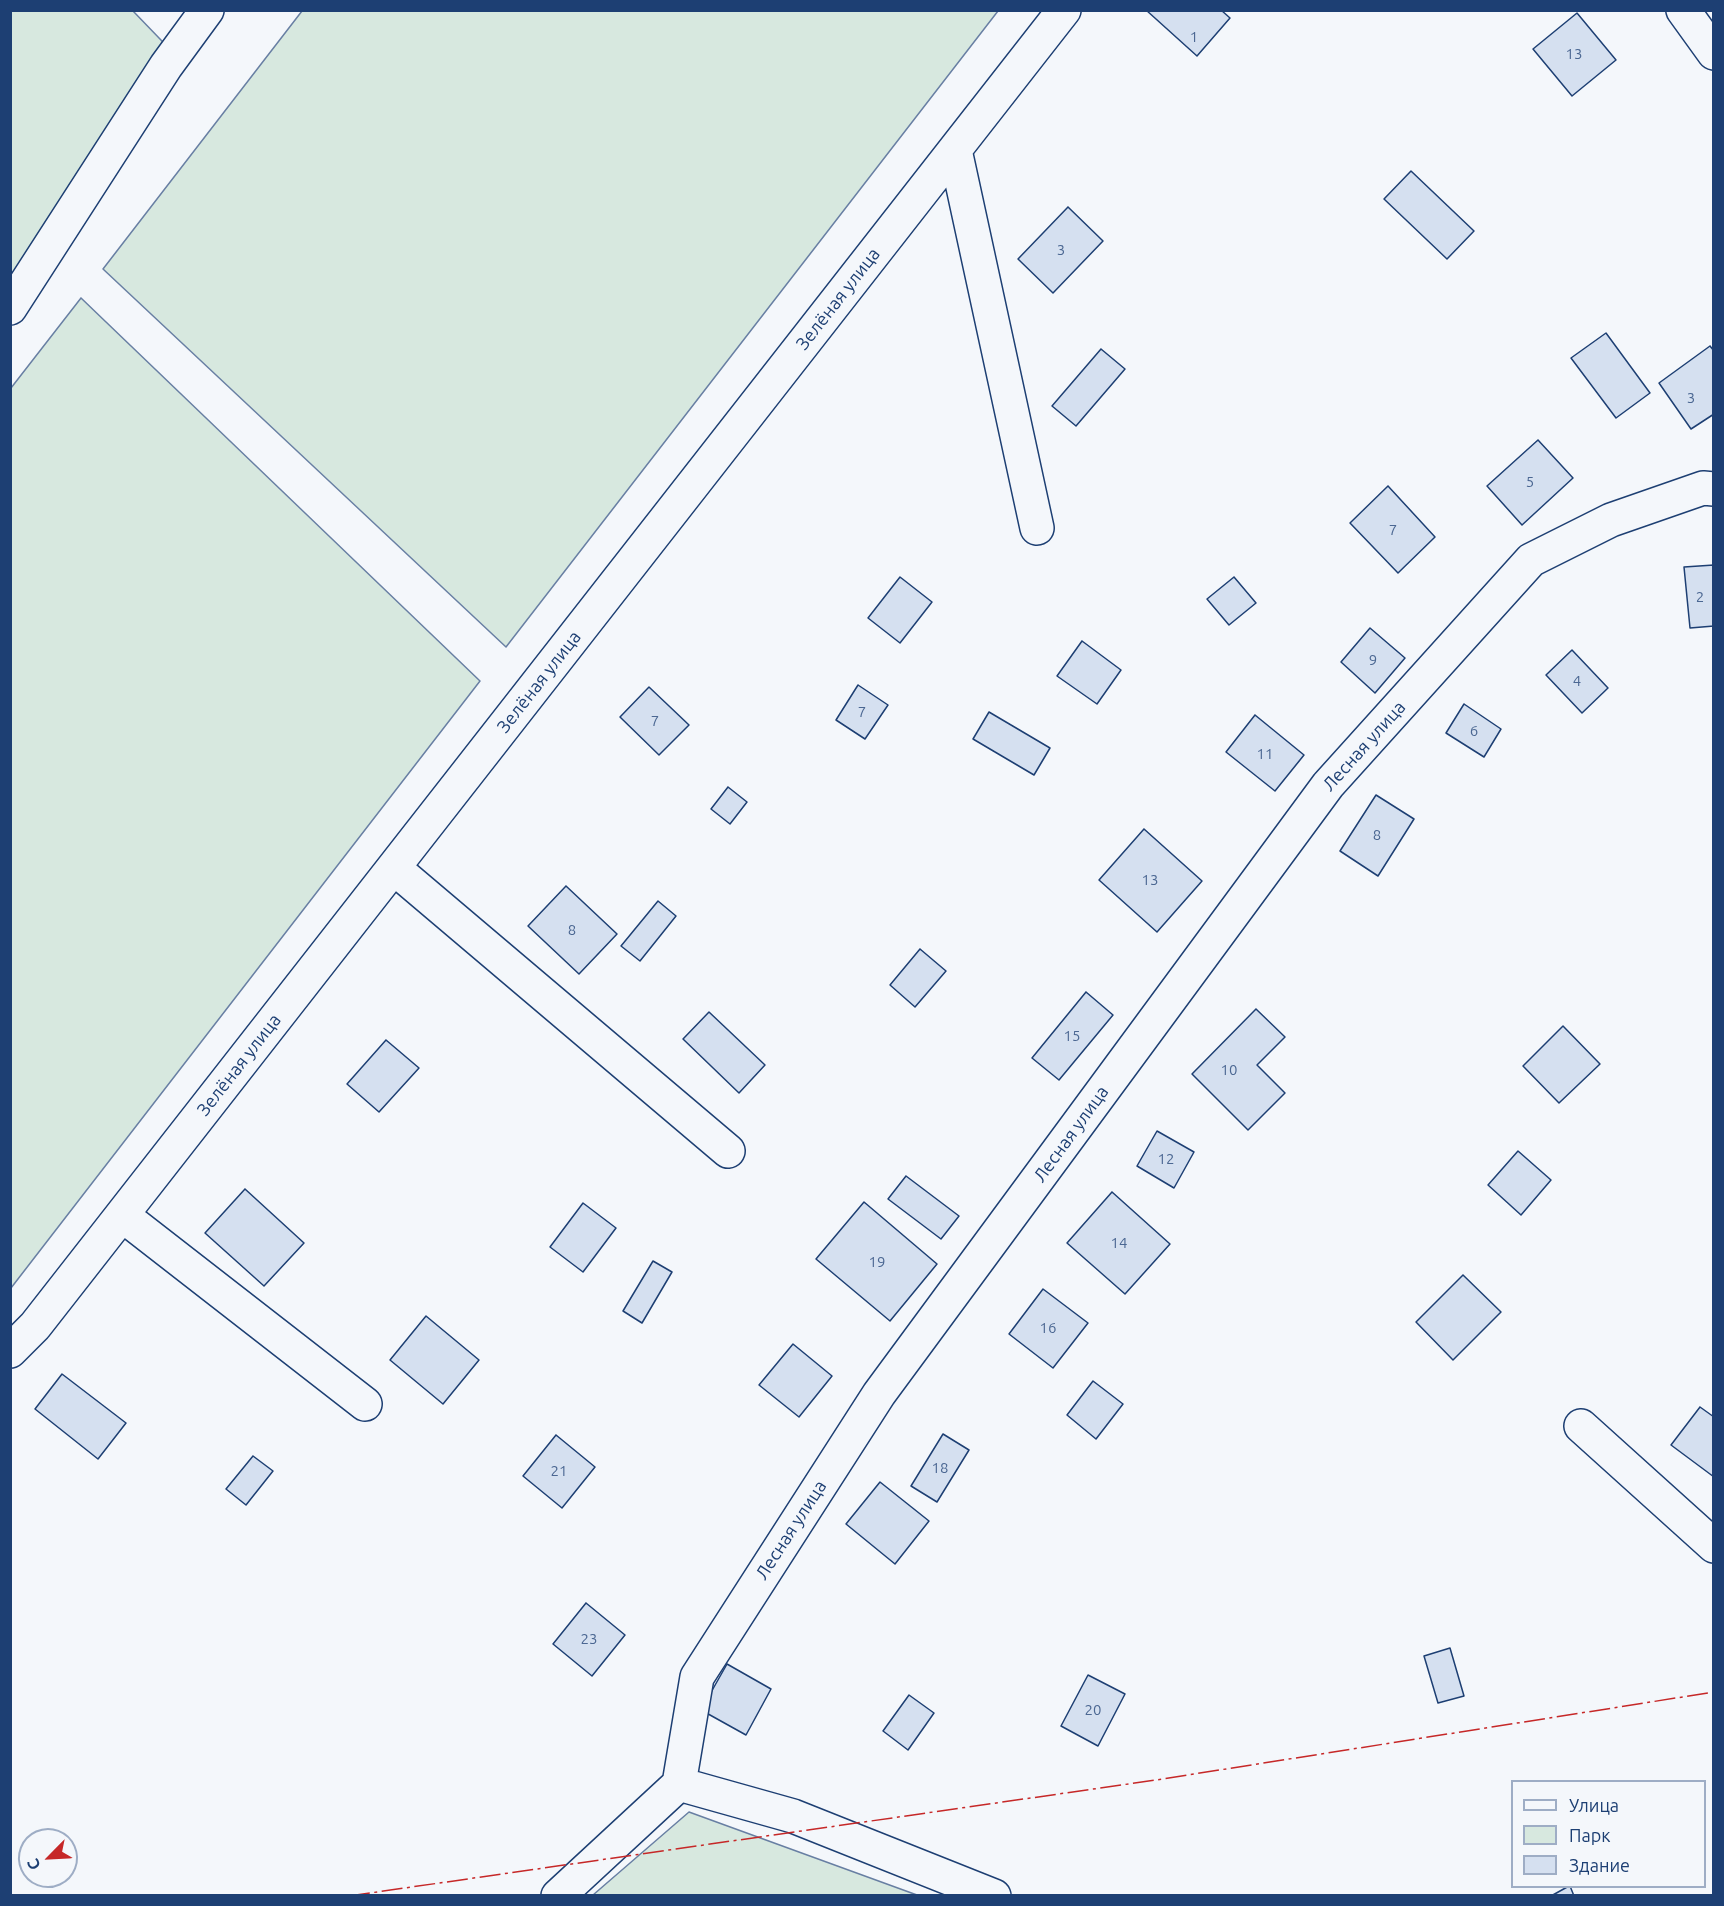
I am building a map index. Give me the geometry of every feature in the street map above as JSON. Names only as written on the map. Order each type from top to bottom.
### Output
[{"type":"street","points":[[10,308],[166,66],[207,10]]},
{"type":"street","name":"Зелёная улица","points":[[10,1351],[35,1326],[1064,10]]},
{"type":"street","points":[[1683,10],[1713,53]]},
{"type":"street","points":[[955,150],[1037,528]]},
{"type":"street","name":"Лесная улица","points":[[680,1784],[697,1677],[879,1394],[1328,785],[1531,560],[1611,520],[1703,488],[1713,489]]},
{"type":"street","points":[[394,868],[728,1151]]},
{"type":"street","points":[[122,1215],[365,1404]]},
{"type":"street","points":[[1581,1426],[1713,1546]]},
{"type":"street","points":[[558,1896],[680,1784],[794,1816],[994,1896]]},
{"type":"green space","points":[[11,11],[133,11],[186,66],[11,293]]},
{"type":"green space","points":[[302,11],[998,11],[506,647],[103,269]]},
{"type":"green space","points":[[81,298],[480,681],[11,1288],[11,388]]},
{"type":"green space","points":[[689,1812],[917,1895],[593,1895]]},
{"type":"building","points":[[1146,10],[1221,10],[1230,18],[1197,56]]},
{"type":"building","points":[[1577,13],[1616,60],[1572,96],[1533,49]]},
{"type":"building","points":[[1411,171],[1474,231],[1447,259],[1384,199]]},
{"type":"building","points":[[1068,207],[1103,241],[1053,293],[1018,259]]},
{"type":"building","points":[[1606,333],[1650,393],[1616,418],[1571,358]]},
{"type":"building","points":[[1710,346],[1714,351],[1714,414],[1691,429],[1659,383]]},
{"type":"building","points":[[1101,349],[1125,369],[1076,426],[1052,406]]},
{"type":"building","points":[[1538,440],[1573,478],[1522,525],[1487,486]]},
{"type":"building","points":[[1388,486],[1435,537],[1398,573],[1350,523]]},
{"type":"building","points":[[1714,565],[1714,626],[1690,628],[1684,567]]},
{"type":"building","points":[[900,577],[932,602],[900,643],[868,618]]},
{"type":"building","points":[[1234,577],[1256,603],[1229,625],[1207,599]]},
{"type":"building","points":[[1370,628],[1405,658],[1375,693],[1341,662]]},
{"type":"building","points":[[1082,641],[1121,670],[1097,704],[1057,676]]},
{"type":"building","points":[[1572,650],[1608,688],[1582,713],[1546,675]]},
{"type":"building","points":[[858,685],[888,705],[865,739],[836,720]]},
{"type":"building","points":[[649,687],[689,725],[659,755],[620,717]]},
{"type":"building","points":[[1464,704],[1501,729],[1484,757],[1446,733]]},
{"type":"building","points":[[989,712],[1050,748],[1034,775],[973,739]]},
{"type":"building","points":[[1255,715],[1304,755],[1275,791],[1226,752]]},
{"type":"building","points":[[728,787],[747,802],[730,824],[711,809]]},
{"type":"building","points":[[1376,795],[1414,819],[1378,876],[1340,851]]},
{"type":"building","points":[[1144,829],[1202,881],[1157,932],[1099,880]]},
{"type":"building","points":[[566,886],[617,934],[579,974],[528,926]]},
{"type":"building","points":[[658,901],[676,916],[640,961],[621,946]]},
{"type":"building","points":[[920,949],[946,971],[915,1007],[890,985]]},
{"type":"building","points":[[1086,992],[1113,1015],[1059,1080],[1032,1058]]},
{"type":"building","points":[[1256,1009],[1285,1037],[1257,1065],[1285,1093],[1248,1130],[1192,1074]]},
{"type":"building","points":[[709,1012],[765,1065],[739,1093],[683,1039]]},
{"type":"building","points":[[1563,1026],[1600,1064],[1559,1103],[1523,1066]]},
{"type":"building","points":[[386,1040],[419,1068],[379,1112],[347,1084]]},
{"type":"building","points":[[1157,1131],[1194,1152],[1174,1188],[1137,1166]]},
{"type":"building","points":[[1518,1151],[1551,1180],[1521,1215],[1488,1185]]},
{"type":"building","points":[[906,1176],[959,1216],[941,1239],[888,1199]]},
{"type":"building","points":[[245,1189],[304,1243],[264,1286],[205,1233]]},
{"type":"building","points":[[1112,1192],[1170,1244],[1125,1294],[1067,1243]]},
{"type":"building","points":[[864,1202],[937,1264],[890,1321],[816,1259]]},
{"type":"building","points":[[583,1203],[616,1228],[583,1272],[550,1247]]},
{"type":"building","points":[[653,1261],[672,1272],[642,1323],[623,1311]]},
{"type":"building","points":[[1463,1275],[1501,1312],[1453,1360],[1416,1322]]},
{"type":"building","points":[[1043,1289],[1088,1323],[1053,1368],[1009,1334]]},
{"type":"building","points":[[426,1316],[479,1360],[443,1404],[390,1360]]},
{"type":"building","points":[[793,1344],[832,1376],[799,1417],[759,1385]]},
{"type":"building","points":[[62,1374],[126,1423],[98,1459],[35,1409]]},
{"type":"building","points":[[1093,1381],[1123,1404],[1096,1439],[1067,1415]]},
{"type":"building","points":[[1700,1407],[1714,1417],[1714,1477],[1671,1445]]},
{"type":"building","points":[[943,1434],[969,1450],[937,1502],[911,1486]]},
{"type":"building","points":[[556,1435],[595,1467],[562,1508],[523,1476]]},
{"type":"building","points":[[253,1456],[273,1471],[246,1505],[226,1489]]},
{"type":"building","points":[[880,1482],[929,1521],[895,1564],[846,1524]]},
{"type":"building","points":[[586,1603],[625,1635],[592,1676],[553,1644]]},
{"type":"building","points":[[1450,1648],[1464,1696],[1438,1703],[1424,1656]]},
{"type":"building","points":[[727,1664],[771,1689],[746,1735],[701,1710]]},
{"type":"building","points":[[1088,1675],[1125,1694],[1098,1746],[1061,1726]]},
{"type":"building","points":[[909,1695],[934,1713],[908,1750],[883,1731]]},
{"type":"building","points":[[1565,1888],[1571,1888],[1574,1896],[1551,1896]]},
{"type":"power","points":[[349,1896],[1156,1780],[1714,1692]]}]
